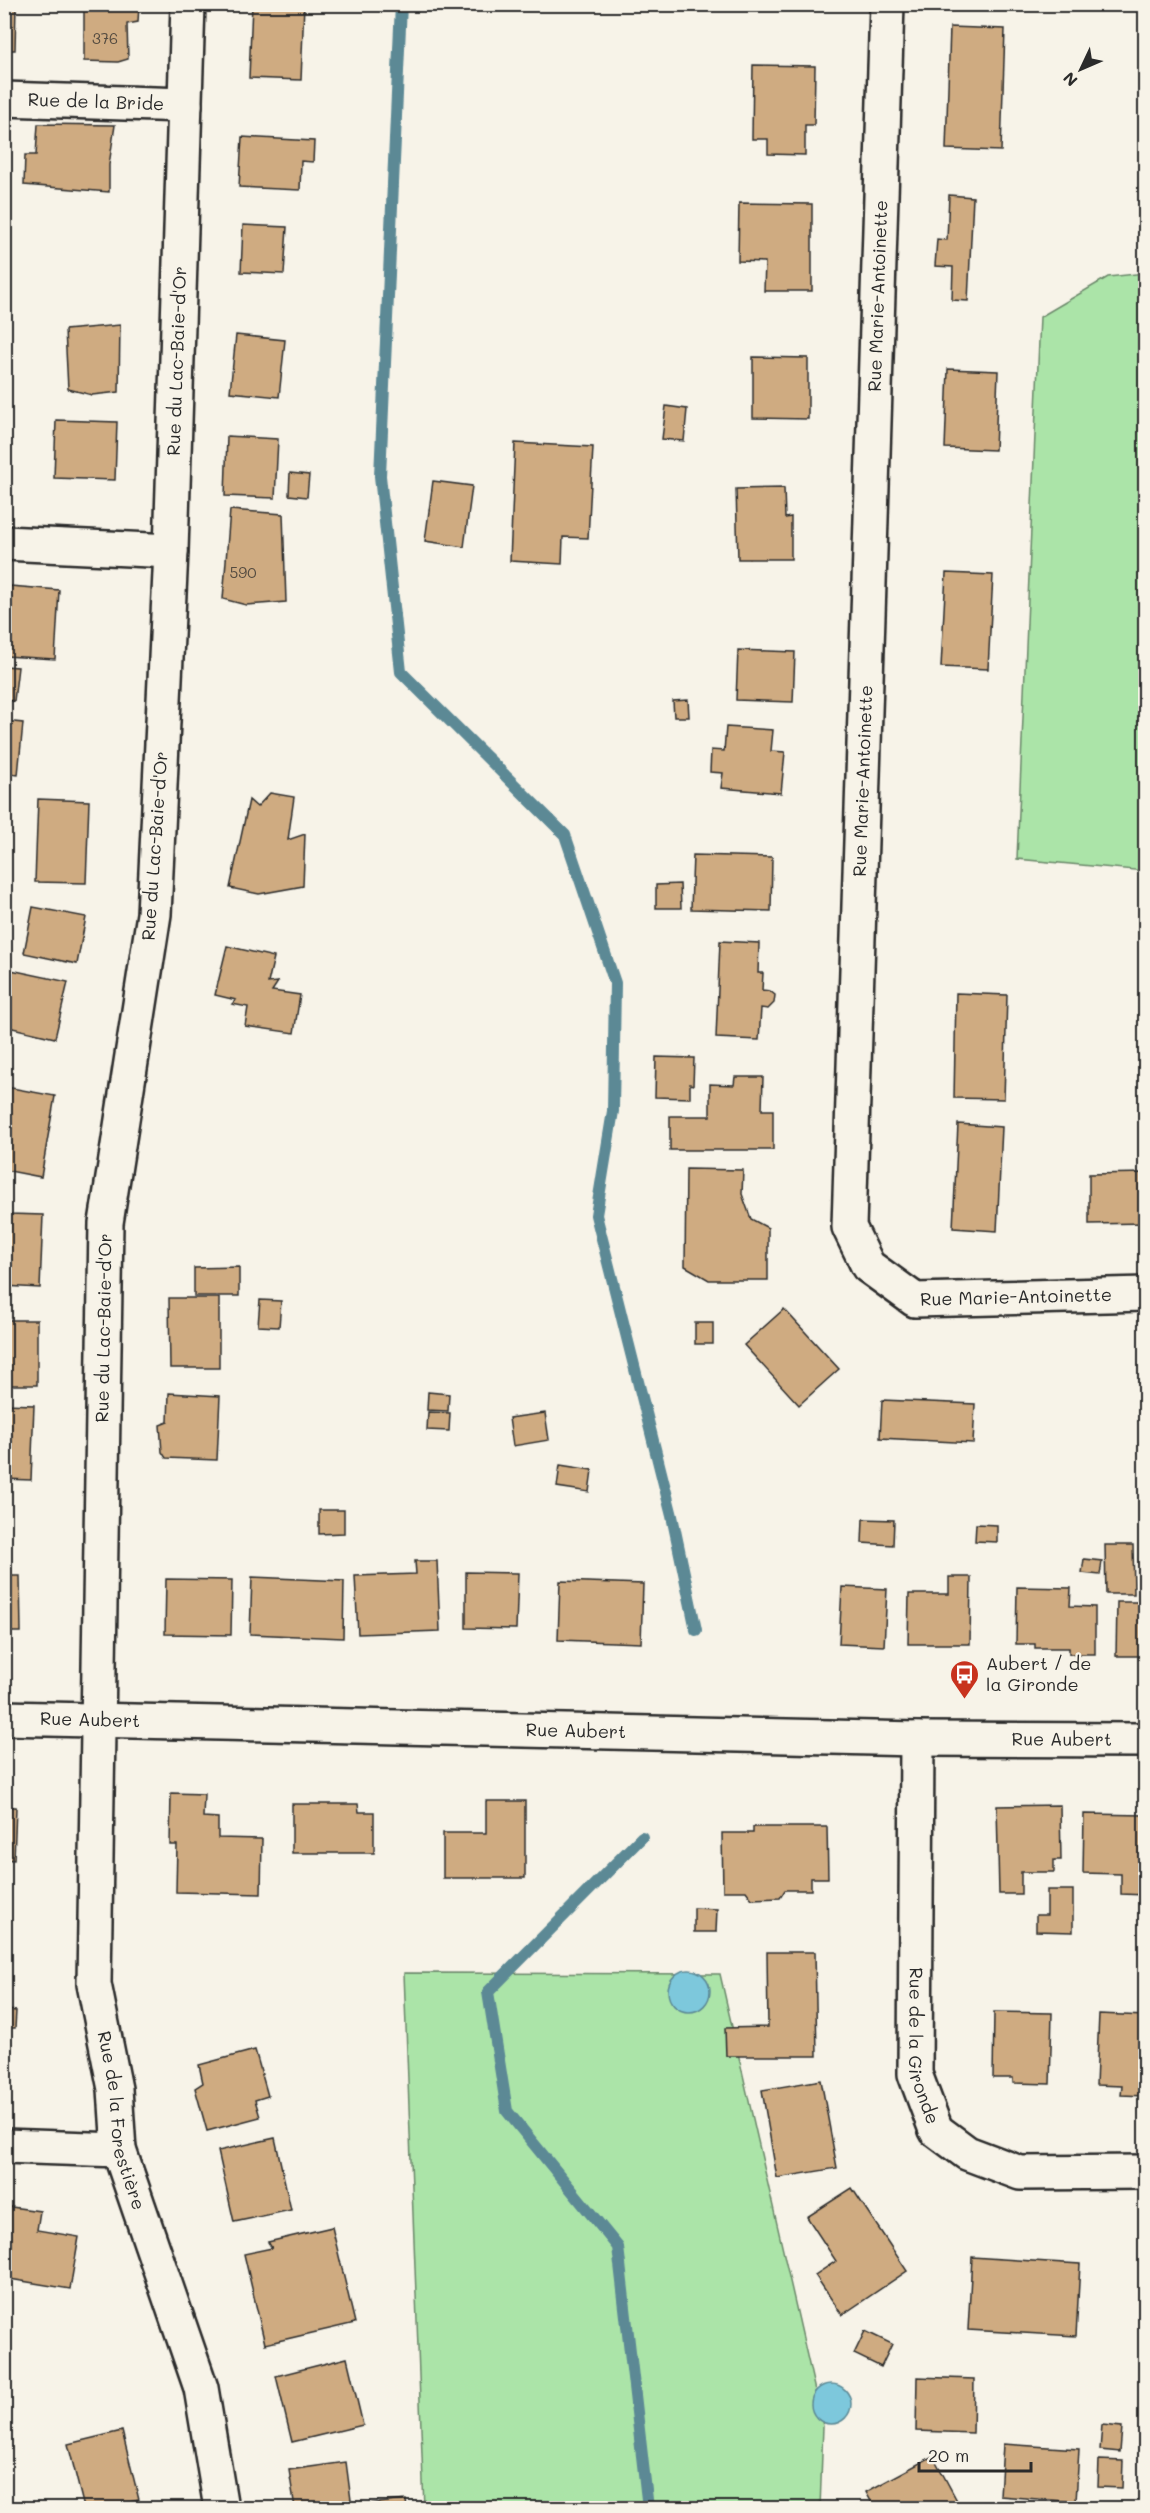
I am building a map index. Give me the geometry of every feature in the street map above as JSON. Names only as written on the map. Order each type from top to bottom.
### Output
[{"type":"street","name":"Rue du Lac-Baie-d'Or","points":[[98,1721],[106,1223],[154,914],[171,551],[188,4]]},
{"type":"street","name":"Rue Marie-Antoinette","points":[[887,4],[849,1227],[868,1266],[915,1300],[1146,1294]]},
{"type":"street","name":"Rue de la Bride","points":[[4,99],[185,105]]},
{"type":"street","points":[[4,543],[171,551]]},
{"type":"street","name":"Rue Aubert","points":[[4,1718],[917,1739],[1146,1740]]},
{"type":"street","name":"Rue de la Forestière","points":[[98,1721],[94,1984],[116,2089],[119,2150],[201,2388],[221,2508]]},
{"type":"street","name":"Rue de la Gironde","points":[[917,1739],[915,2074],[936,2130],[967,2152],[1020,2174],[1146,2172]]},
{"type":"street","points":[[4,2146],[119,2150]]},
{"type":"green space","points":[[1145,273],[1145,871],[1017,859],[1040,317],[1108,277]]},
{"type":"green space","points":[[404,1973],[720,1974],[823,2426],[820,2508],[424,2508]]},
{"type":"water","points":[[689,1970],[704,1976],[710,1991],[704,2006],[689,2012],[674,2006],[668,1991],[674,1976]]},
{"type":"water","points":[[831,2384],[839,2385],[845,2390],[850,2396],[850,2412],[845,2418],[839,2423],[831,2424],[823,2423],[817,2418],[812,2412],[811,2404],[812,2396],[817,2390],[823,2385]]},
{"type":"building","points":[[4,4],[16,4],[15,50],[4,50]]},
{"type":"building","points":[[84,4],[139,4],[138,22],[127,24],[128,59],[118,62],[84,61]]},
{"type":"building","points":[[252,4],[304,4],[301,80],[249,78]]},
{"type":"building","points":[[965,4],[1016,4],[1016,9],[965,6]]},
{"type":"building","points":[[950,27],[1005,29],[1001,151],[946,149]]},
{"type":"building","points":[[753,65],[815,66],[814,125],[805,125],[805,155],[768,154],[768,139],[752,139]]},
{"type":"building","points":[[38,124],[115,125],[109,165],[109,192],[24,185],[25,155],[36,155]]},
{"type":"building","points":[[242,137],[314,141],[313,162],[301,161],[300,190],[239,187]]},
{"type":"building","points":[[949,195],[973,197],[968,301],[952,300],[953,267],[935,266],[937,239],[947,240]]},
{"type":"building","points":[[739,203],[812,204],[812,291],[764,291],[765,262],[738,261]]},
{"type":"building","points":[[243,225],[287,227],[284,274],[241,272]]},
{"type":"building","points":[[120,325],[119,392],[92,395],[68,389],[65,330]]},
{"type":"building","points":[[236,335],[285,340],[279,397],[230,392]]},
{"type":"building","points":[[753,357],[808,358],[808,419],[753,418]]},
{"type":"building","points":[[948,369],[998,371],[995,450],[945,448]]},
{"type":"building","points":[[666,406],[687,409],[684,441],[662,439]]},
{"type":"building","points":[[56,420],[117,422],[115,480],[54,478]]},
{"type":"building","points":[[227,436],[278,439],[275,498],[225,496]]},
{"type":"building","points":[[515,443],[593,447],[588,538],[563,537],[562,564],[510,561]]},
{"type":"building","points":[[290,473],[309,475],[307,497],[289,495]]},
{"type":"building","points":[[433,481],[472,486],[464,547],[425,541]]},
{"type":"building","points":[[784,488],[785,518],[791,517],[791,559],[738,559],[736,489]]},
{"type":"building","points":[[230,510],[283,514],[286,602],[246,605],[223,599]]},
{"type":"building","points":[[946,573],[993,575],[988,669],[941,667]]},
{"type":"building","points":[[10,586],[59,590],[55,659],[5,656]]},
{"type":"building","points":[[738,650],[795,652],[793,702],[736,700]]},
{"type":"building","points":[[4,666],[18,667],[14,701],[4,700]]},
{"type":"building","points":[[688,700],[689,717],[674,717],[673,701]]},
{"type":"building","points":[[4,721],[23,723],[18,775],[4,773]]},
{"type":"building","points":[[726,727],[773,730],[771,751],[785,752],[781,793],[721,788],[723,773],[710,772],[711,750],[724,751]]},
{"type":"building","points":[[270,793],[294,797],[288,840],[305,834],[303,886],[259,894],[230,888],[249,800],[257,807]]},
{"type":"building","points":[[38,799],[89,801],[86,883],[35,882]]},
{"type":"building","points":[[693,855],[772,857],[771,911],[691,909]]},
{"type":"building","points":[[680,884],[681,908],[656,908],[656,885]]},
{"type":"building","points":[[33,907],[86,917],[77,964],[24,953]]},
{"type":"building","points":[[720,941],[759,943],[758,973],[763,973],[762,990],[770,991],[775,995],[774,1003],[768,1009],[761,1008],[759,1040],[716,1038]]},
{"type":"building","points":[[227,946],[274,957],[268,983],[278,982],[272,991],[300,995],[294,1033],[245,1026],[248,1007],[232,1004],[236,1000],[215,995]]},
{"type":"building","points":[[11,970],[68,982],[55,1038],[4,1026],[4,999]]},
{"type":"building","points":[[956,993],[1007,995],[1004,1099],[954,1098]]},
{"type":"building","points":[[656,1057],[694,1058],[690,1098],[655,1097]]},
{"type":"building","points":[[735,1077],[763,1077],[762,1110],[773,1110],[773,1150],[670,1150],[670,1116],[710,1116],[710,1084],[734,1085]]},
{"type":"building","points":[[6,1087],[55,1096],[41,1177],[4,1170]]},
{"type":"building","points":[[958,1124],[1002,1127],[997,1231],[953,1228]]},
{"type":"building","points":[[686,1169],[743,1170],[742,1194],[751,1219],[768,1228],[768,1280],[709,1280],[685,1266]]},
{"type":"building","points":[[1146,1173],[1146,1223],[1089,1224],[1089,1174]]},
{"type":"building","points":[[4,1207],[10,1207],[9,1214],[43,1215],[40,1288],[4,1286]]},
{"type":"building","points":[[239,1267],[239,1296],[194,1296],[194,1268]]},
{"type":"building","points":[[169,1298],[219,1298],[219,1368],[170,1368]]},
{"type":"building","points":[[260,1300],[281,1301],[279,1327],[258,1326]]},
{"type":"building","points":[[784,1309],[839,1369],[799,1405],[744,1345]]},
{"type":"building","points":[[4,1320],[37,1320],[37,1385],[4,1385]]},
{"type":"building","points":[[695,1323],[713,1323],[713,1344],[695,1344]]},
{"type":"building","points":[[428,1392],[449,1394],[448,1411],[427,1410]]},
{"type":"building","points":[[169,1393],[220,1396],[217,1460],[166,1458],[162,1452],[160,1425],[168,1422]]},
{"type":"building","points":[[882,1400],[975,1404],[973,1443],[880,1438]]},
{"type":"building","points":[[4,1404],[34,1405],[31,1480],[4,1479]]},
{"type":"building","points":[[428,1412],[450,1413],[449,1431],[427,1430]]},
{"type":"building","points":[[545,1413],[549,1440],[513,1446],[509,1418]]},
{"type":"building","points":[[560,1465],[592,1470],[589,1492],[557,1487]]},
{"type":"building","points":[[319,1510],[344,1510],[344,1533],[319,1534]]},
{"type":"building","points":[[863,1519],[894,1520],[893,1545],[862,1543]]},
{"type":"building","points":[[976,1524],[997,1525],[997,1542],[975,1541]]},
{"type":"building","points":[[1105,1545],[1133,1545],[1134,1594],[1106,1594]]},
{"type":"building","points":[[1084,1559],[1102,1561],[1100,1575],[1082,1573]]},
{"type":"building","points":[[415,1561],[437,1561],[440,1631],[358,1634],[355,1576],[416,1574]]},
{"type":"building","points":[[466,1572],[518,1573],[516,1629],[466,1628]]},
{"type":"building","points":[[4,1576],[20,1576],[21,1632],[4,1632]]},
{"type":"building","points":[[252,1577],[344,1581],[343,1638],[250,1634]]},
{"type":"building","points":[[949,1577],[971,1577],[970,1644],[908,1644],[909,1594],[949,1594]]},
{"type":"building","points":[[166,1579],[232,1580],[231,1635],[165,1634]]},
{"type":"building","points":[[560,1581],[643,1584],[641,1643],[558,1640]]},
{"type":"building","points":[[842,1587],[887,1589],[884,1646],[839,1644]]},
{"type":"building","points":[[1017,1587],[1071,1588],[1070,1606],[1095,1607],[1095,1654],[1069,1654],[1069,1648],[1035,1648],[1035,1644],[1016,1644]]},
{"type":"building","points":[[1117,1602],[1146,1602],[1146,1656],[1116,1656]]},
{"type":"building","points":[[171,1793],[204,1794],[203,1817],[218,1818],[218,1838],[262,1839],[261,1894],[176,1892],[177,1845],[170,1845]]},
{"type":"building","points":[[486,1801],[525,1801],[525,1878],[443,1878],[443,1833],[486,1833]]},
{"type":"building","points":[[292,1804],[358,1804],[359,1812],[374,1812],[374,1853],[292,1853]]},
{"type":"building","points":[[1060,1805],[1061,1860],[1054,1860],[1054,1872],[1021,1872],[1021,1894],[999,1894],[997,1806]]},
{"type":"building","points":[[4,1807],[16,1807],[14,1860],[4,1859]]},
{"type":"building","points":[[1084,1814],[1146,1815],[1146,1895],[1121,1894],[1121,1874],[1083,1873]]},
{"type":"building","points":[[753,1827],[827,1827],[828,1878],[811,1878],[811,1890],[785,1890],[780,1898],[752,1899],[746,1891],[723,1891],[722,1833],[753,1833]]},
{"type":"building","points":[[1047,1890],[1073,1890],[1073,1932],[1036,1931],[1036,1915],[1047,1915]]},
{"type":"building","points":[[694,1908],[717,1909],[716,1932],[694,1932]]},
{"type":"building","points":[[767,1952],[815,1952],[817,2056],[726,2056],[725,2028],[768,2027]]},
{"type":"building","points":[[4,1980],[9,1980],[7,2010],[16,2011],[15,2028],[4,2028]]},
{"type":"building","points":[[994,2012],[1052,2013],[1050,2084],[1013,2083],[1013,2078],[993,2078]]},
{"type":"building","points":[[1099,2014],[1146,2016],[1146,2096],[1121,2095],[1122,2086],[1096,2085]]},
{"type":"building","points":[[255,2050],[268,2096],[255,2100],[260,2117],[207,2131],[195,2088],[203,2083],[199,2065]]},
{"type":"building","points":[[821,2080],[837,2168],[777,2178],[762,2090]]},
{"type":"building","points":[[275,2138],[291,2210],[234,2222],[218,2151]]},
{"type":"building","points":[[852,2188],[907,2271],[842,2315],[815,2275],[836,2261],[807,2217]]},
{"type":"building","points":[[4,2206],[40,2211],[37,2230],[79,2237],[70,2289],[4,2278]]},
{"type":"building","points":[[332,2227],[355,2323],[265,2344],[244,2254],[272,2248],[268,2242]]},
{"type":"building","points":[[972,2257],[1080,2264],[1076,2336],[968,2330]]},
{"type":"building","points":[[865,2331],[892,2344],[881,2367],[854,2354]]},
{"type":"building","points":[[347,2358],[363,2425],[292,2442],[276,2376]]},
{"type":"building","points":[[917,2377],[974,2379],[973,2433],[916,2431]]},
{"type":"building","points":[[1102,2425],[1122,2427],[1120,2452],[1100,2450]]},
{"type":"building","points":[[122,2431],[139,2500],[102,2508],[84,2508],[68,2444]]},
{"type":"building","points":[[1003,2444],[1079,2449],[1076,2502],[1000,2496]]},
{"type":"building","points":[[933,2456],[961,2508],[866,2508],[873,2505],[866,2492]]},
{"type":"building","points":[[1099,2460],[1123,2461],[1122,2488],[1098,2487]]},
{"type":"building","points":[[346,2462],[352,2508],[295,2508],[289,2470]]},
{"type":"building","points":[[406,2500],[407,2508],[360,2508],[360,2505]]},
{"type":"waterway","points":[[401,4],[380,476],[401,672],[565,835],[615,983],[613,1111],[596,1215],[672,1516],[696,1630]]},
{"type":"waterway","points":[[642,1837],[488,1992],[507,2111],[618,2247],[648,2508]]},
{"type":"place","name":"Aubert / de la Gironde","points":[[965,1700]]}]
